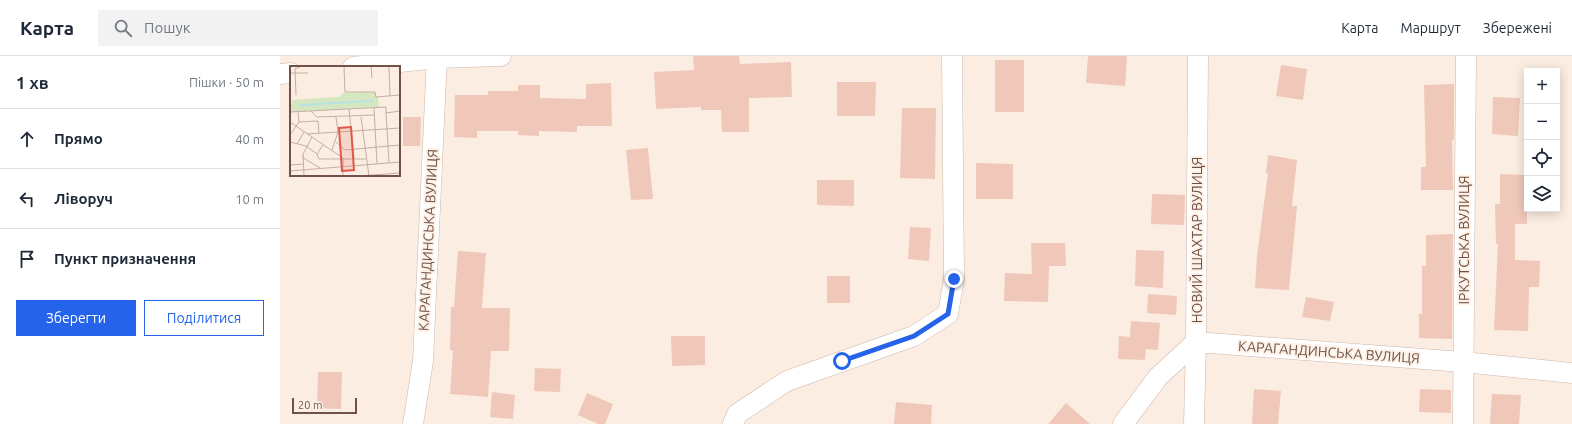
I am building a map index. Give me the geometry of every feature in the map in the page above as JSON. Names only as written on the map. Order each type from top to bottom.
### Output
[{"type":"street","points":[[361,66],[437,57],[501,56]]},
{"type":"street","points":[[733,424],[737,414],[787,381],[914,336],[948,314],[954,279],[952,56]]},
{"type":"street","name":"НОВИЙ ШАХТАР ВУЛИЦЯ","points":[[1194,424],[1198,56]]},
{"type":"street","name":"ІРКУТСЬКА ВУЛИЦЯ","points":[[1463,424],[1466,56]]},
{"type":"street","name":"КАРАГАНДИНСЬКА ВУЛИЦЯ","points":[[413,424],[423,361],[437,57]]},
{"type":"street","points":[[280,74],[290,73]]},
{"type":"street","points":[[1123,424],[1158,377],[1196,342]]},
{"type":"street","name":"КАРАГАНДИНСЬКА ВУЛИЦЯ","points":[[1196,342],[1463,362],[1572,373]]},
{"type":"building","points":[[693,56],[739,56],[740,64],[791,62],[792,97],[749,98],[749,132],[722,132],[721,110],[701,110],[701,107],[656,109],[654,72],[694,70]]},
{"type":"building","points":[[1088,56],[1127,56],[1125,86],[1086,83]]},
{"type":"building","points":[[995,60],[1024,60],[1024,112],[995,112]]},
{"type":"building","points":[[1281,65],[1307,69],[1303,100],[1276,96]]},
{"type":"building","points":[[837,82],[876,82],[875,116],[837,116]]},
{"type":"building","points":[[611,83],[612,126],[577,126],[577,132],[539,131],[539,136],[518,135],[518,131],[477,131],[477,138],[454,137],[455,95],[488,95],[488,91],[518,91],[518,85],[540,85],[540,98],[586,99],[586,84]]},
{"type":"building","points":[[1454,84],[1454,140],[1452,140],[1453,190],[1421,190],[1421,167],[1426,167],[1424,85]]},
{"type":"building","points":[[1493,97],[1520,98],[1518,136],[1492,134]]},
{"type":"building","points":[[902,108],[936,108],[935,179],[900,178]]},
{"type":"building","points":[[403,117],[421,117],[420,146],[403,146]]},
{"type":"building","points":[[648,148],[653,199],[631,200],[626,150]]},
{"type":"building","points":[[1268,155],[1297,160],[1292,206],[1297,206],[1289,290],[1255,288],[1257,256],[1268,173],[1266,173]]},
{"type":"building","points":[[976,163],[1013,164],[1013,199],[976,199]]},
{"type":"building","points":[[1500,174],[1524,175],[1524,212],[1527,212],[1527,224],[1515,224],[1515,260],[1540,261],[1539,287],[1529,287],[1528,331],[1494,330],[1498,244],[1496,244],[1495,204],[1500,204]]},
{"type":"building","points":[[817,180],[854,180],[854,206],[817,205]]},
{"type":"building","points":[[1152,194],[1185,195],[1184,225],[1151,224]]},
{"type":"building","points":[[910,227],[931,228],[929,261],[908,259]]},
{"type":"building","points":[[1453,234],[1452,339],[1419,338],[1419,314],[1422,314],[1422,266],[1426,266],[1426,235]]},
{"type":"building","points":[[1031,243],[1065,243],[1066,266],[1049,266],[1048,302],[1004,301],[1005,273],[1032,274]]},
{"type":"building","points":[[1136,250],[1164,251],[1163,288],[1135,286]]},
{"type":"building","points":[[458,251],[486,253],[482,308],[510,308],[509,351],[491,351],[488,397],[450,394],[453,350],[450,350],[451,307],[454,307]]},
{"type":"building","points":[[827,276],[850,276],[850,303],[827,303]]},
{"type":"building","points":[[1148,294],[1177,296],[1176,315],[1147,313]]},
{"type":"building","points":[[1306,297],[1334,302],[1330,321],[1302,317]]},
{"type":"building","points":[[1131,321],[1160,323],[1158,350],[1146,349],[1145,360],[1118,359],[1119,336],[1130,337]]},
{"type":"building","points":[[671,336],[705,336],[705,365],[672,366]]},
{"type":"building","points":[[535,368],[561,369],[560,392],[534,391]]},
{"type":"building","points":[[318,372],[342,372],[341,409],[317,408]]},
{"type":"building","points":[[1254,389],[1281,391],[1278,424],[1252,424]]},
{"type":"building","points":[[1420,389],[1451,390],[1451,413],[1419,412]]},
{"type":"building","points":[[492,392],[515,395],[513,419],[490,417]]},
{"type":"building","points":[[587,393],[613,404],[605,424],[598,424],[578,415]]},
{"type":"building","points":[[1492,394],[1521,395],[1519,424],[1490,424]]},
{"type":"building","points":[[896,402],[932,405],[931,424],[894,424]]},
{"type":"building","points":[[1066,403],[1090,424],[1048,424]]},
{"type":"route","points":[[842,361],[914,336],[948,314],[954,279]]}]
